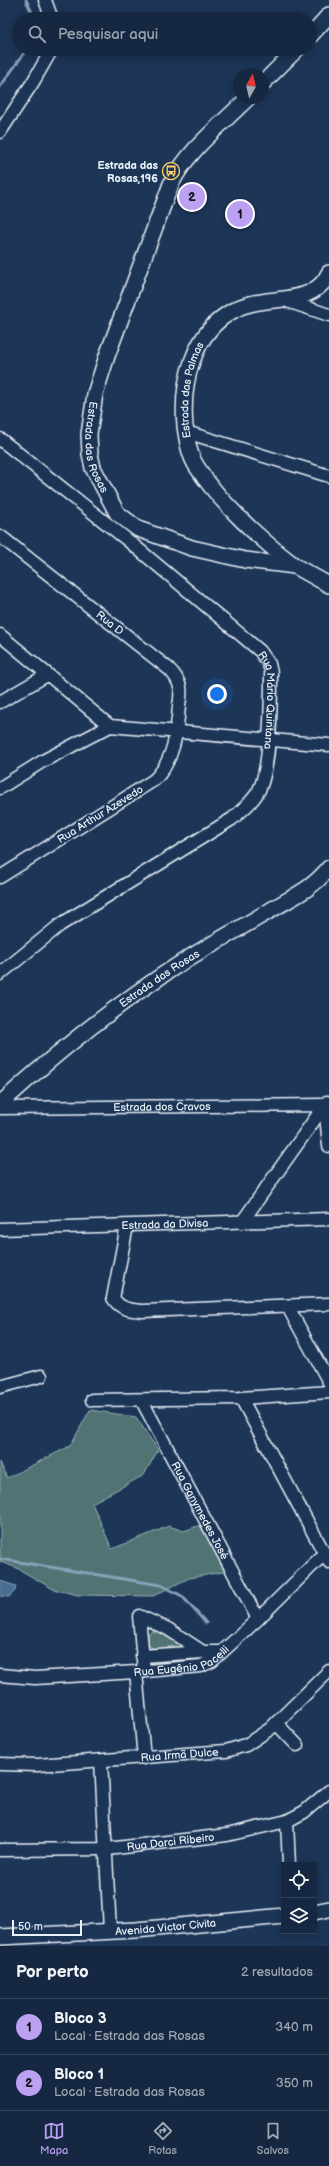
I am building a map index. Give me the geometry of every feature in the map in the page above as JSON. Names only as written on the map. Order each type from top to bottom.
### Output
[{"type":"main road","points":[[269,77],[290,56]]},
{"type":"main road","name":"Estrada das Rosas","points":[[242,104],[192,154],[177,172],[171,184],[107,356],[95,394],[91,414],[90,454],[94,468],[117,513],[138,529],[192,548],[245,560],[295,566],[329,585]]},
{"type":"main road","name":"Estrada das Palmas","points":[[295,566],[255,533],[214,489],[196,466],[186,432],[184,399],[187,376],[191,361],[200,343],[222,317],[236,309],[301,296],[315,290],[325,282],[329,273]]},
{"type":"main road","name":"Estrada das Rosas","points":[[0,1104],[76,1037],[143,987],[273,908],[299,895],[319,880],[329,868]]},
{"type":"main road","points":[[317,1911],[329,1909]]},
{"type":"main road","name":"Avenida Victor Civita","points":[[0,1937],[110,1931],[281,1916]]},
{"type":"street","points":[[45,0],[49,12]]},
{"type":"street","points":[[0,132],[33,82],[48,56]]},
{"type":"street","points":[[281,299],[329,316]]},
{"type":"street","points":[[186,432],[329,476]]},
{"type":"street","name":"Rua Mário Quintana","points":[[0,439],[125,538],[260,651],[269,664],[272,672],[269,739],[264,778],[259,790],[250,803],[232,819],[66,921],[0,974]]},
{"type":"street","name":"Rua D","points":[[0,536],[169,669],[177,678],[180,688],[177,731]]},
{"type":"street","points":[[0,635],[110,726]]},
{"type":"street","points":[[0,702],[47,675]]},
{"type":"street","points":[[0,788],[43,761],[110,726],[329,745]]},
{"type":"street","name":"Rua Arthur Azevedo","points":[[0,877],[154,780],[164,771],[177,731]]},
{"type":"street","points":[[327,1102],[329,1146]]},
{"type":"street","points":[[242,1222],[327,1102]]},
{"type":"street","name":"Estrada dos Cravos","points":[[0,1108],[327,1102]]},
{"type":"street","name":"Estrada da Divisa","points":[[0,1229],[329,1219]]},
{"type":"street","points":[[128,1226],[113,1298],[118,1305],[127,1310],[142,1311],[288,1307],[329,1304]]},
{"type":"street","points":[[288,1307],[329,1382]]},
{"type":"street","points":[[0,1386],[41,1376]]},
{"type":"street","points":[[92,1400],[142,1401],[241,1398],[329,1392]]},
{"type":"street","points":[[241,1398],[327,1558]]},
{"type":"street","name":"Rua Ganymedes José","points":[[142,1401],[258,1620]]},
{"type":"street","name":"Rua Eugênio Pacelli","points":[[0,1675],[35,1678],[140,1672],[201,1666],[212,1661],[327,1558]]},
{"type":"street","points":[[144,1758],[140,1672],[142,1656],[139,1616],[168,1629],[203,1652]]},
{"type":"street","points":[[142,1656],[222,1652]]},
{"type":"street","name":"Rua Irmã Dulce","points":[[0,1764],[37,1765],[226,1751],[246,1745],[276,1723],[329,1671]]},
{"type":"street","points":[[276,1723],[297,1745]]},
{"type":"street","points":[[101,1761],[107,1848],[110,1931]]},
{"type":"street","name":"Rua Darci Ribeiro","points":[[0,1850],[107,1848],[227,1835],[287,1820],[304,1812],[329,1791]]},
{"type":"street","points":[[287,1820],[289,1862]]},
{"type":"green space","points":[[90,1410],[136,1417],[158,1450],[144,1475],[92,1503],[112,1549],[169,1526],[184,1531],[200,1525],[228,1571],[189,1578],[153,1596],[78,1595],[53,1589],[15,1567],[0,1562],[0,1462],[7,1478],[70,1446]]},
{"type":"green space","points":[[152,1631],[161,1633],[182,1646],[180,1648],[168,1649],[157,1649],[150,1647],[148,1643],[148,1634]]},
{"type":"water","points":[[0,1581],[16,1586],[15,1591],[9,1597],[0,1596]]},
{"type":"waterway","points":[[26,0],[32,12]]},
{"type":"waterway","points":[[0,87],[22,56]]},
{"type":"waterway","points":[[0,1559],[161,1585],[182,1596],[206,1623]]},
{"type":"place","name":"Estrada das Rosas,196","points":[[171,171]]},
{"type":"place","name":"Bloco 1","points":[[192,197]]},
{"type":"place","name":"Bloco 3","points":[[240,214]]}]
